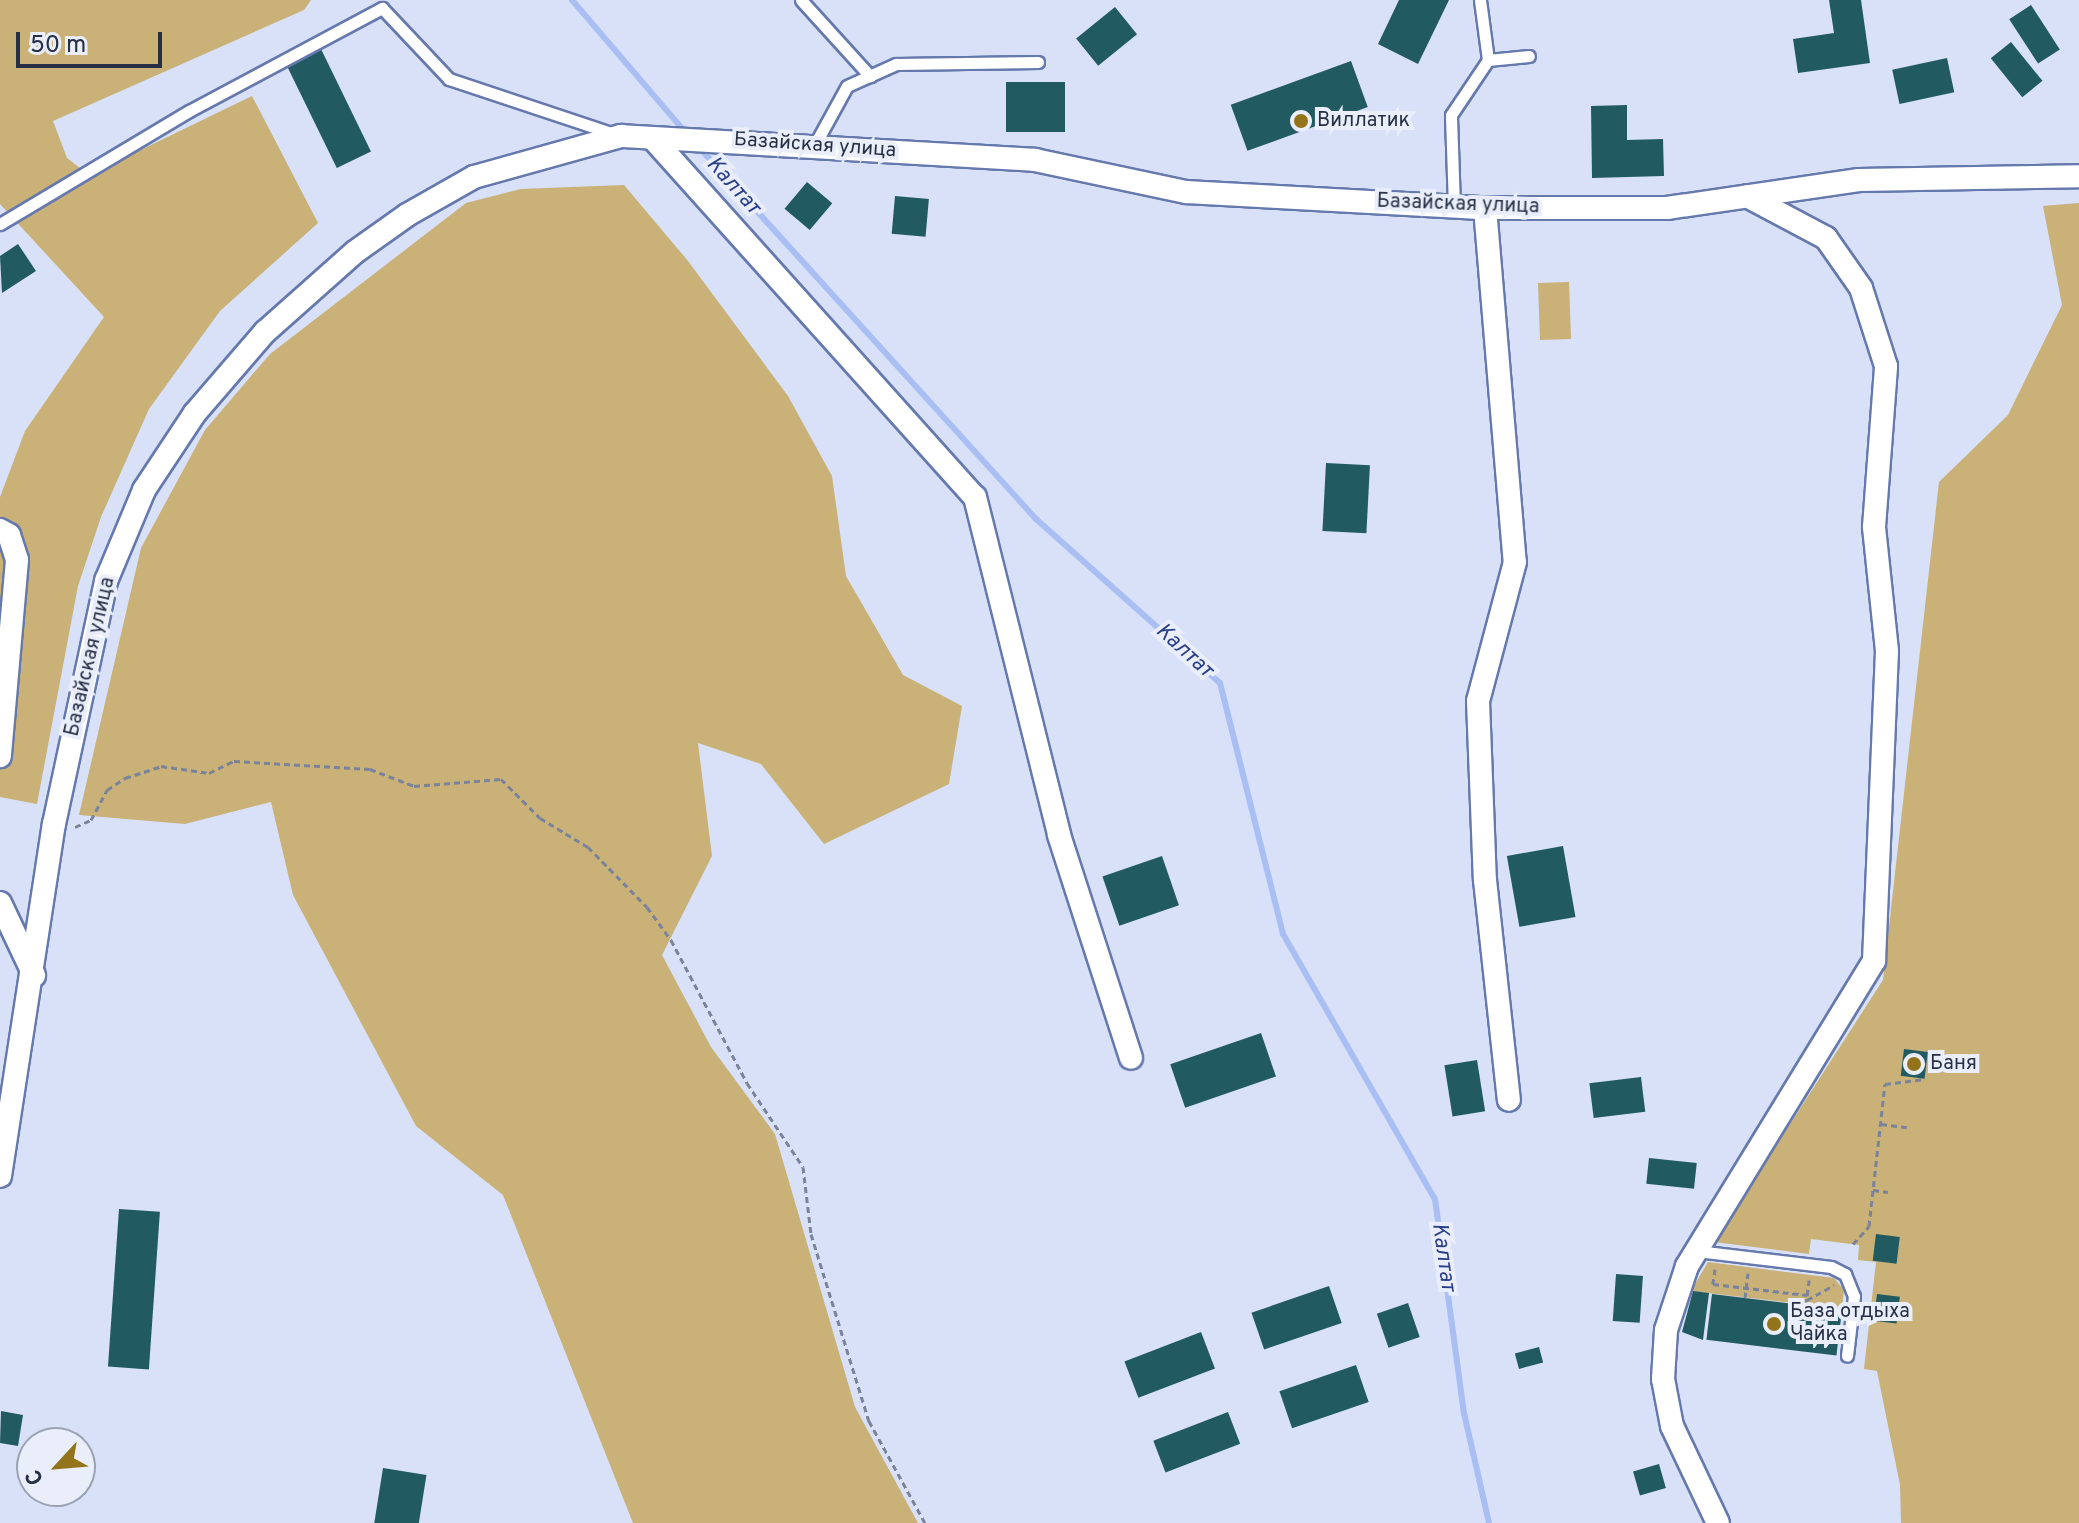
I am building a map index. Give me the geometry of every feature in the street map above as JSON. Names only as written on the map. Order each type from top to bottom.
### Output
[{"type":"street","name":"Базайская улица","points":[[0,1176],[8,1091],[35,976],[54,824],[106,581],[144,490],[195,413],[265,332],[355,252],[407,215],[474,177],[621,136],[662,141],[719,140],[1035,160],[1186,192],[1485,208],[1667,208],[1859,180],[2079,176]]},
{"type":"street","points":[[662,141],[975,497],[1059,835],[1131,1058]]},
{"type":"street","points":[[1718,1523],[1680,1449],[1663,1379],[1671,1308],[1697,1251],[1865,982],[1877,950],[1887,651],[1874,527],[1886,366],[1861,288],[1826,238],[1747,196]]},
{"type":"street","points":[[1485,208],[1515,562],[1478,701],[1485,880],[1509,1100]]},
{"type":"street","points":[[0,530],[9,535],[17,560],[0,756]]},
{"type":"street","points":[[0,903],[35,976]]},
{"type":"lane","points":[[801,0],[870,76]]},
{"type":"lane","points":[[1454,207],[1451,115],[1488,60],[1480,0]]},
{"type":"lane","points":[[0,224],[189,111],[381,4],[449,79],[621,136]]},
{"type":"lane","points":[[1488,60],[1529,56]]},
{"type":"lane","points":[[814,146],[847,86],[896,64],[1038,62]]},
{"type":"lane","points":[[1697,1251],[1838,1269],[1848,1277],[1854,1296],[1847,1356]]},
{"type":"path","points":[[54,824],[79,828],[99,810],[107,790],[125,778],[161,766],[209,773],[234,761],[370,769],[414,786],[501,779],[540,818],[588,847],[647,907],[679,952],[747,1083],[803,1167],[811,1234],[869,1421],[925,1523]]},
{"type":"path","points":[[1853,1244],[1869,1226],[1885,1084],[1925,1079]]},
{"type":"path","points":[[1881,1124],[1907,1127]]},
{"type":"path","points":[[1873,1190],[1888,1192]]},
{"type":"path","points":[[1745,1298],[1750,1257]]},
{"type":"path","points":[[1807,1300],[1811,1264]]},
{"type":"path","points":[[1713,1284],[1746,1287],[1807,1300],[1848,1277]]},
{"type":"shaded area","points":[[0,0],[311,0],[304,10],[53,121],[67,158],[89,175],[252,96],[318,223],[220,311],[149,409],[101,517],[78,586],[37,804],[0,797],[0,497],[25,431],[104,317],[0,204]]},
{"type":"shaded area","points":[[624,185],[688,261],[788,396],[832,476],[846,576],[903,675],[962,706],[949,784],[824,844],[761,764],[698,743],[712,856],[662,955],[711,1047],[775,1134],[855,1407],[918,1523],[633,1523],[503,1195],[416,1126],[293,895],[271,802],[185,824],[79,815],[141,548],[205,430],[270,354],[466,203],[521,189]]},
{"type":"shaded area","points":[[2079,203],[2079,1523],[1901,1523],[1900,1485],[1877,1371],[1864,1369],[1876,1262],[1858,1260],[1859,1245],[1811,1239],[1809,1254],[1714,1242],[1883,980],[1939,482],[2008,415],[2062,305],[2043,206]]},
{"type":"shaded area","points":[[1569,282],[1571,339],[1540,340],[1538,283]]},
{"type":"shaded area","points":[[1708,1262],[1834,1278],[1844,1290],[1842,1309],[1691,1291]]},
{"type":"building","points":[[1399,0],[1449,0],[1418,64],[1378,44]]},
{"type":"building","points":[[1829,0],[1861,0],[1870,63],[1798,73],[1793,39],[1834,33]]},
{"type":"building","points":[[2031,5],[2060,49],[2038,64],[2009,19]]},
{"type":"building","points":[[1115,7],[1137,34],[1098,66],[1076,38]]},
{"type":"building","points":[[2011,42],[2042,81],[2022,97],[1991,58]]},
{"type":"building","points":[[321,49],[371,151],[337,168],[287,66]]},
{"type":"building","points":[[1947,58],[1954,92],[1900,104],[1892,70]]},
{"type":"building","points":[[1351,61],[1368,107],[1247,151],[1231,105]]},
{"type":"building","points":[[1006,82],[1065,82],[1065,132],[1006,132]]},
{"type":"building","points":[[1627,105],[1627,140],[1663,139],[1664,176],[1592,178],[1591,106]]},
{"type":"building","points":[[807,182],[832,203],[810,230],[785,209]]},
{"type":"building","points":[[895,196],[929,199],[926,237],[892,234]]},
{"type":"building","points":[[18,244],[36,271],[2,293],[0,256]]},
{"type":"building","points":[[1326,463],[1370,465],[1366,533],[1322,531]]},
{"type":"building","points":[[1563,846],[1576,917],[1519,927],[1507,856]]},
{"type":"building","points":[[1162,856],[1179,905],[1119,926],[1102,877]]},
{"type":"building","points":[[1261,1033],[1276,1076],[1185,1108],[1170,1064]]},
{"type":"building","name":"Баня","points":[[1904,1049],[1928,1052],[1925,1079],[1901,1076]]},
{"type":"building","points":[[1477,1060],[1485,1111],[1453,1117],[1444,1065]]},
{"type":"building","points":[[1641,1077],[1645,1112],[1594,1118],[1589,1083]]},
{"type":"building","points":[[1649,1158],[1697,1163],[1694,1189],[1646,1184]]},
{"type":"building","points":[[119,1209],[160,1212],[149,1369],[108,1367]]},
{"type":"building","points":[[1876,1234],[1900,1237],[1897,1264],[1873,1261]]},
{"type":"building","points":[[1616,1274],[1643,1276],[1640,1323],[1613,1321]]},
{"type":"building","points":[[1329,1286],[1342,1323],[1264,1350],[1251,1313]]},
{"type":"building","points":[[1693,1291],[1709,1293],[1703,1340],[1682,1332]]},
{"type":"building","name":"База отдыха Чайка","points":[[1712,1294],[1842,1310],[1836,1356],[1706,1340]]},
{"type":"building","points":[[1877,1294],[1900,1297],[1897,1324],[1874,1321]]},
{"type":"building","points":[[1408,1303],[1420,1337],[1389,1348],[1377,1314]]},
{"type":"building","points":[[1201,1332],[1215,1368],[1138,1398],[1124,1361]]},
{"type":"building","points":[[1539,1347],[1543,1362],[1519,1369],[1515,1353]]},
{"type":"building","points":[[1356,1365],[1369,1402],[1292,1428],[1279,1391]]},
{"type":"building","points":[[1,1411],[23,1415],[21,1427],[16,1427],[16,1446],[0,1443]]},
{"type":"building","points":[[1228,1412],[1240,1444],[1165,1472],[1153,1441]]},
{"type":"building","points":[[1659,1464],[1666,1488],[1640,1495],[1633,1471]]},
{"type":"building","points":[[383,1468],[426,1475],[419,1523],[374,1523]]},
{"type":"waterway","name":"Калтат","points":[[572,0],[687,134]]},
{"type":"waterway","name":"Калтат","points":[[697,145],[1036,519],[1220,683],[1283,934],[1435,1199],[1464,1413],[1489,1523]]},
{"type":"place","name":"Виллатик","points":[[1301,121]]},
{"type":"place","name":"Баня","points":[[1914,1064]]},
{"type":"place","name":"База отдыха Чайка","points":[[1774,1324]]}]
